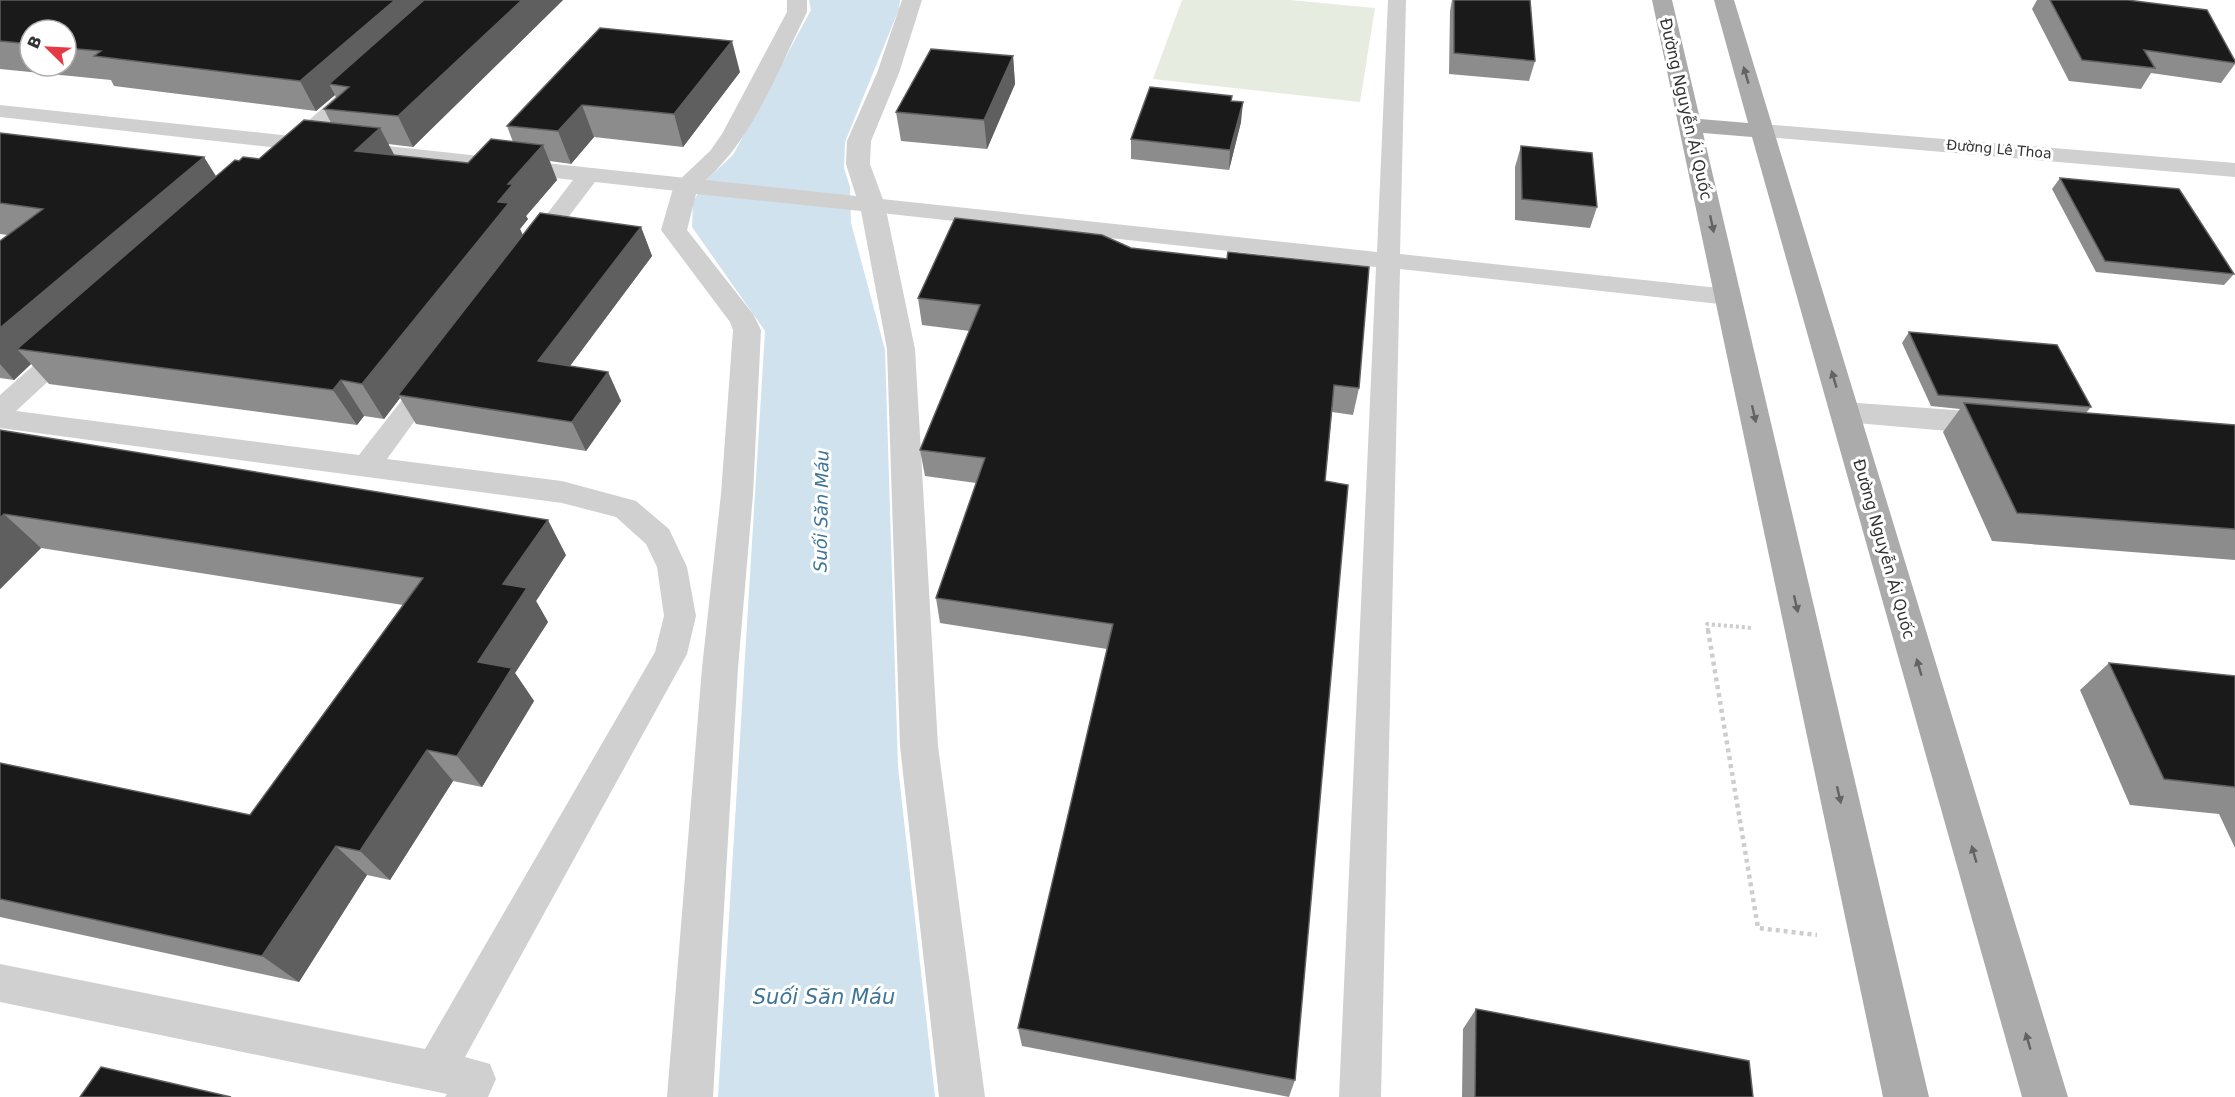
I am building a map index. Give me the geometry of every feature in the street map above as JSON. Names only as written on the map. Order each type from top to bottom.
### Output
[{"type":"main road","name":"Đường Nguyễn Ái Quốc","points":[[1662,0],[1906,1097]]},
{"type":"main road","name":"Đường Nguyễn Ái Quốc","points":[[1724,0],[2045,1097]]},
{"type":"main road","points":[[1690,125],[1763,131]]},
{"type":"street","points":[[690,1097],[747,330],[743,320],[674,230],[686,185],[718,156],[733,136],[797,12],[797,0]]},
{"type":"street","points":[[912,0],[912,7],[888,73],[859,141],[858,164],[872,205],[901,349],[920,746],[962,1097]]},
{"type":"street","name":"Đường Lê Thoa","points":[[1763,131],[2235,170]]},
{"type":"street","points":[[686,185],[872,205]]},
{"type":"street","points":[[1844,412],[2022,426]]},
{"type":"lane","points":[[1360,1097],[1397,0]]},
{"type":"lane","points":[[269,166],[376,71]]},
{"type":"lane","points":[[0,111],[686,185]]},
{"type":"lane","points":[[517,269],[589,174]]},
{"type":"lane","points":[[872,205],[1728,297]]},
{"type":"lane","points":[[0,410],[87,332]]},
{"type":"lane","points":[[365,467],[444,363]]},
{"type":"lane","points":[[0,418],[562,492],[626,509],[658,537],[672,567],[680,616],[672,654],[435,1071]]},
{"type":"lane","points":[[0,983],[475,1079],[466,1097]]},
{"type":"path","points":[[1707,624],[1758,928]]},
{"type":"shaded area","points":[[1182,0],[1290,0],[1375,8],[1360,102],[1153,79]]},
{"type":"water","name":"Suối Săn Máu","points":[[809,0],[900,0],[899,9],[845,142],[844,168],[850,187],[851,223],[885,350],[898,767],[935,1097],[718,1097],[765,331],[692,227],[693,202],[705,181],[733,155],[811,10]]},
{"type":"building","points":[[0,0],[395,0],[300,81],[94,56],[101,51],[78,49],[78,18],[18,18],[18,43],[0,41]]},
{"type":"building","points":[[424,0],[522,0],[398,116],[324,109],[349,87],[329,84]]},
{"type":"building","points":[[1454,0],[1530,0],[1535,61],[1454,53]]},
{"type":"building","points":[[2050,0],[2127,0],[2207,10],[2235,63],[2144,50],[2155,68],[2082,60]]},
{"type":"building","points":[[600,28],[732,41],[674,114],[582,105],[558,131],[507,126]]},
{"type":"building","points":[[931,49],[1013,56],[984,120],[896,112]]},
{"type":"building","points":[[1150,87],[1232,96],[1231,101],[1243,102],[1230,150],[1131,139]]},
{"type":"building","points":[[304,120],[380,128],[355,151],[468,163],[491,139],[543,145],[508,184],[513,184],[498,202],[509,203],[362,384],[341,380],[333,390],[17,349],[235,160],[239,161],[243,157],[259,159]]},
{"type":"building","points":[[0,133],[204,157],[0,328],[0,241],[43,209],[0,203]]},
{"type":"building","points":[[1521,146],[1592,153],[1597,207],[1522,199]]},
{"type":"building","points":[[2060,178],[2179,189],[2234,274],[2105,261]]},
{"type":"building","points":[[540,213],[641,227],[538,361],[608,372],[572,422],[398,395]]},
{"type":"building","points":[[955,218],[1102,235],[1131,248],[1227,259],[1228,252],[1369,267],[1359,388],[1334,385],[1325,481],[1348,485],[1295,1080],[1018,1028],[1113,624],[936,598],[985,458],[920,450],[980,305],[918,298]]},
{"type":"building","points":[[1909,332],[2057,345],[2091,407],[1938,395]]},
{"type":"building","points":[[1964,403],[2235,425],[2235,529],[2017,513]]},
{"type":"building","points":[[0,430],[548,520],[503,584],[527,588],[478,662],[512,668],[457,756],[427,750],[360,851],[336,846],[262,956],[0,899],[0,763],[250,815],[423,578],[4,514],[0,518]]},
{"type":"building","points":[[2109,663],[2235,676],[2235,787],[2164,779]]},
{"type":"building","points":[[1476,1009],[1749,1061],[1753,1097],[1475,1097]]},
{"type":"building","points":[[101,1067],[231,1097],[80,1097]]}]
